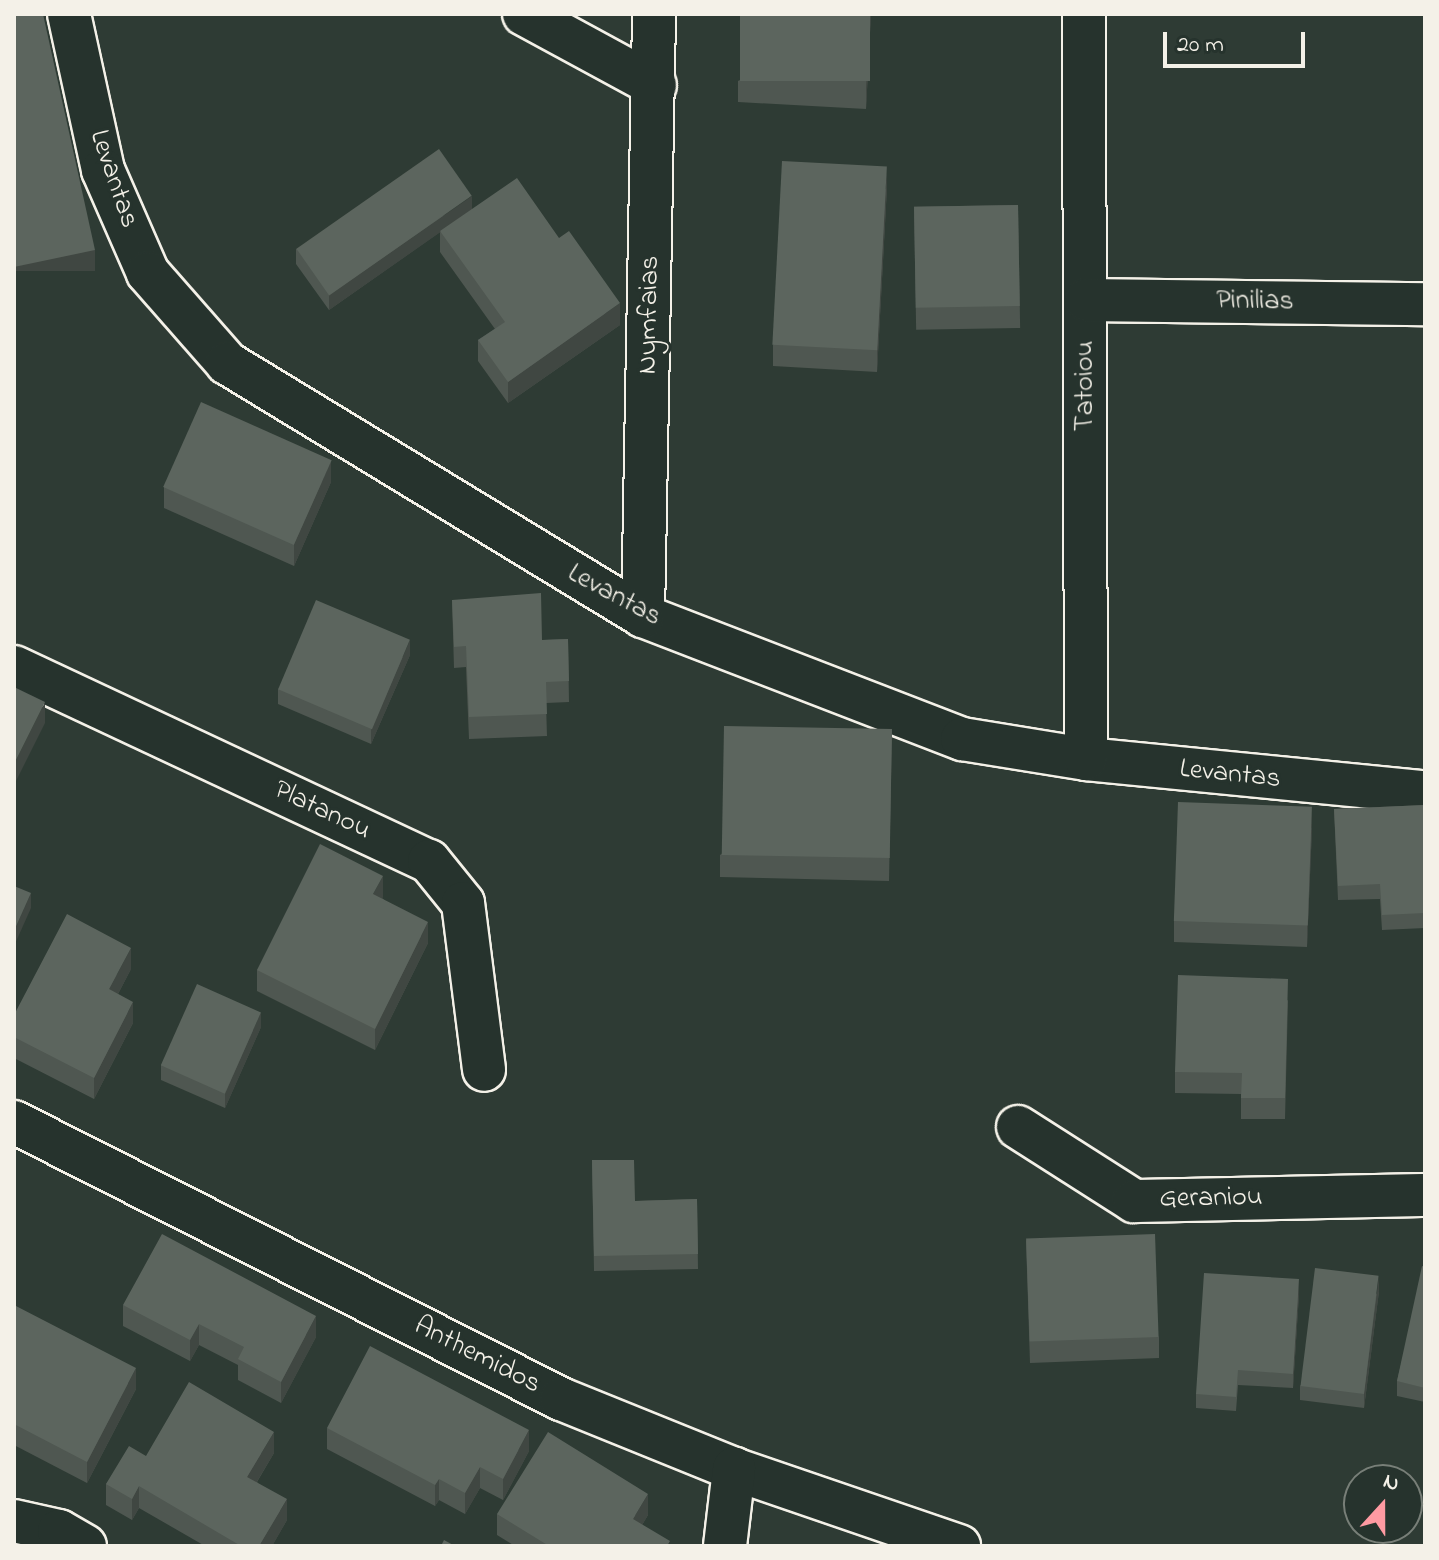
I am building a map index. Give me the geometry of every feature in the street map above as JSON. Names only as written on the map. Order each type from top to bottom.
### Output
[{"type":"street","name":"Levantas","points":[[69,14],[103,170],[148,273],[227,363],[643,616],[962,739],[1086,759],[1425,792]]},
{"type":"street","points":[[524,14],[655,85]]},
{"type":"street","name":"Nymfaias","points":[[643,616],[654,14]]},
{"type":"street","name":"Tatoiou","points":[[1084,14],[1086,759]]},
{"type":"street","name":"Pinilias","points":[[1086,300],[1425,304]]},
{"type":"street","name":"Platanou","points":[[14,667],[429,861],[463,903],[484,1070]]},
{"type":"street","name":"Anthemidos","points":[[14,1122],[561,1399],[734,1469],[959,1546]]},
{"type":"street","name":"Geraniou","points":[[1018,1127],[1134,1201],[1425,1195]]},
{"type":"street","points":[[725,1546],[734,1469]]},
{"type":"street","points":[[14,1521],[59,1531],[85,1546]]},
{"type":"building","points":[[14,14],[43,14],[95,250],[14,267]]},
{"type":"building","points":[[740,14],[870,14],[870,81],[740,81]]},
{"type":"building","points":[[439,149],[472,196],[329,295],[296,249]]},
{"type":"building","points":[[782,161],[887,166],[877,350],[772,345]]},
{"type":"building","points":[[517,178],[559,238],[569,231],[620,303],[508,382],[478,340],[505,322],[440,231]]},
{"type":"building","points":[[1018,205],[1020,306],[916,308],[914,207]]},
{"type":"building","points":[[201,402],[332,460],[294,545],[163,487]]},
{"type":"building","points":[[541,593],[542,640],[568,639],[569,681],[546,682],[547,714],[469,717],[466,646],[454,647],[452,600]]},
{"type":"building","points":[[316,600],[410,640],[372,729],[278,689]]},
{"type":"building","points":[[14,687],[45,702],[14,764]]},
{"type":"building","points":[[724,726],[892,729],[890,858],[722,855]]},
{"type":"building","points":[[1178,802],[1312,807],[1308,926],[1174,921]]},
{"type":"building","points":[[1425,805],[1425,913],[1382,915],[1380,884],[1338,886],[1334,809]]},
{"type":"building","points":[[320,844],[383,876],[373,894],[428,922],[375,1029],[257,970]]},
{"type":"building","points":[[14,886],[31,893],[14,931]]},
{"type":"building","points":[[67,914],[131,948],[109,989],[133,1002],[94,1078],[14,1037],[14,1015]]},
{"type":"building","points":[[1178,975],[1288,979],[1285,1098],[1241,1098],[1242,1073],[1175,1072]]},
{"type":"building","points":[[197,984],[261,1012],[225,1094],[161,1065]]},
{"type":"building","points":[[592,1160],[634,1160],[635,1201],[697,1199],[698,1254],[594,1256]]},
{"type":"building","points":[[162,1234],[316,1316],[281,1382],[238,1359],[244,1347],[199,1324],[190,1340],[123,1305]]},
{"type":"building","points":[[1155,1234],[1159,1337],[1030,1341],[1026,1239]]},
{"type":"building","points":[[1422,1266],[1425,1267],[1425,1388],[1397,1381]]},
{"type":"building","points":[[1315,1268],[1379,1276],[1364,1394],[1300,1386]]},
{"type":"building","points":[[1204,1273],[1299,1279],[1293,1374],[1238,1370],[1236,1397],[1196,1394]]},
{"type":"building","points":[[14,1305],[136,1368],[87,1462],[14,1424]]},
{"type":"building","points":[[370,1346],[529,1430],[503,1479],[480,1467],[465,1493],[439,1479],[435,1485],[327,1428]]},
{"type":"building","points":[[189,1382],[274,1432],[247,1477],[287,1499],[259,1546],[241,1546],[139,1486],[132,1499],[106,1484],[129,1446],[146,1456]]},
{"type":"building","points":[[548,1432],[648,1494],[633,1519],[670,1541],[667,1546],[549,1546],[497,1514]]},
{"type":"building","points":[[444,1540],[455,1546],[441,1546]]}]
